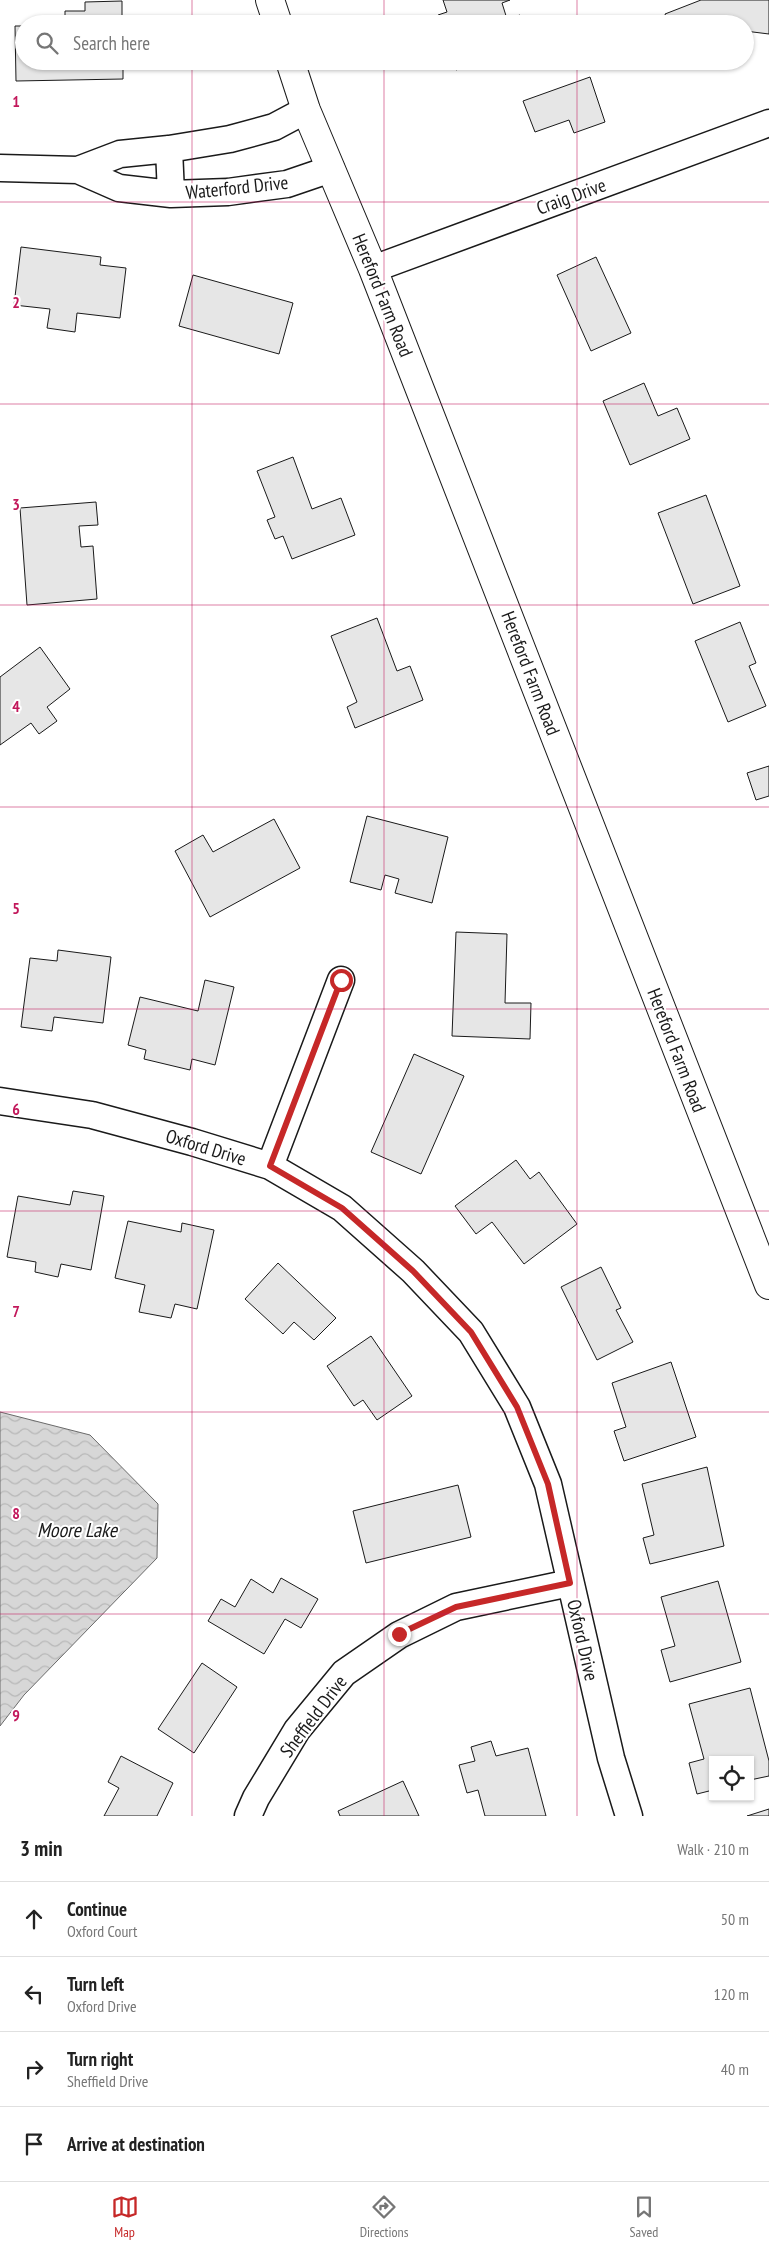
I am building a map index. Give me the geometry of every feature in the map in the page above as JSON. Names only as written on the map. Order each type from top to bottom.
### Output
[{"type":"street","points":[[270,0],[275,15]]},
{"type":"street","name":"Hereford Farm Road","points":[[293,70],[306,110],[373,269],[769,1285]]},
{"type":"street","name":"Waterford Drive","points":[[78,170],[120,154],[169,149],[230,139],[274,127],[306,110]]},
{"type":"street","name":"Craig Drive","points":[[373,269],[769,123]]},
{"type":"street","name":"Waterford Drive","points":[[169,149],[170,194]]},
{"type":"street","name":"Waterford Drive","points":[[0,168],[78,170],[120,188],[170,194],[228,192],[288,184],[331,169]]},
{"type":"street","points":[[270,1166],[341,980]]},
{"type":"street","name":"Oxford Drive","points":[[0,1101],[92,1115],[192,1142],[270,1166],[342,1208],[413,1271],[471,1332],[517,1407],[545,1475],[611,1758],[629,1816]]},
{"type":"street","name":"Sheffield Drive","points":[[248,1816],[256,1798],[297,1730],[344,1673],[399,1634],[456,1607],[570,1583]]},
{"type":"water","name":"Moore Lake","points":[[0,1412],[90,1435],[158,1504],[157,1558],[24,1695],[0,1726]]},
{"type":"building","points":[[443,0],[510,0],[502,3],[506,15],[438,15],[447,12]]},
{"type":"building","points":[[701,0],[769,0],[769,34],[754,32],[754,15],[665,14]]},
{"type":"building","points":[[122,1],[122,15],[65,15],[65,11],[85,11],[85,2]]},
{"type":"building","points":[[16,70],[123,70],[123,79],[16,81]]},
{"type":"building","points":[[590,77],[605,122],[574,133],[569,120],[535,132],[523,101]]},
{"type":"building","points":[[21,247],[101,257],[100,265],[126,268],[120,318],[77,313],[75,332],[47,328],[50,309],[14,305]]},
{"type":"building","points":[[596,257],[631,333],[591,351],[557,275]]},
{"type":"building","points":[[193,275],[293,303],[279,354],[179,326]]},
{"type":"building","points":[[644,383],[658,416],[677,408],[690,439],[630,465],[603,401]]},
{"type":"building","points":[[293,457],[312,509],[341,498],[355,535],[292,559],[283,536],[275,539],[267,520],[275,517],[257,471]]},
{"type":"building","points":[[706,495],[740,586],[693,604],[658,513]]},
{"type":"building","points":[[96,502],[98,525],[79,526],[81,547],[93,546],[97,599],[27,605],[20,508]]},
{"type":"building","points":[[377,618],[397,671],[410,666],[423,700],[355,728],[347,707],[357,702],[331,636]]},
{"type":"building","points":[[740,622],[756,663],[749,666],[766,706],[728,722],[695,641]]},
{"type":"building","points":[[40,647],[70,689],[47,707],[57,721],[39,734],[31,723],[0,745],[0,677]]},
{"type":"building","points":[[769,766],[769,796],[756,800],[747,773]]},
{"type":"building","points":[[367,816],[448,837],[432,903],[395,893],[399,879],[385,875],[381,890],[350,882]]},
{"type":"building","points":[[274,819],[300,868],[210,917],[175,851],[203,835],[213,852]]},
{"type":"building","points":[[456,932],[507,934],[505,1003],[531,1003],[530,1039],[452,1036]]},
{"type":"building","points":[[58,950],[111,957],[103,1023],[54,1017],[52,1031],[21,1027],[30,958],[57,961]]},
{"type":"building","points":[[205,980],[234,987],[215,1065],[192,1059],[190,1070],[144,1059],[146,1050],[128,1045],[140,997],[198,1011]]},
{"type":"building","points":[[414,1054],[464,1076],[421,1174],[371,1152]]},
{"type":"building","points":[[516,1160],[530,1179],[539,1172],[577,1224],[524,1264],[492,1222],[476,1234],[455,1206]]},
{"type":"building","points":[[73,1191],[104,1196],[91,1270],[61,1264],[58,1277],[35,1272],[36,1262],[7,1257],[18,1196],[70,1205]]},
{"type":"building","points":[[128,1221],[181,1232],[182,1223],[214,1230],[197,1309],[175,1304],[171,1318],[139,1312],[145,1285],[115,1278]]},
{"type":"building","points":[[278,1263],[336,1318],[314,1340],[294,1322],[283,1334],[245,1299]]},
{"type":"building","points":[[601,1267],[621,1308],[616,1310],[633,1342],[597,1360],[561,1287]]},
{"type":"building","points":[[371,1336],[412,1396],[377,1420],[363,1400],[354,1406],[327,1366]]},
{"type":"building","points":[[671,1362],[696,1437],[624,1461],[614,1431],[626,1427],[612,1383]]},
{"type":"building","points":[[707,1467],[724,1546],[650,1564],[643,1538],[654,1535],[642,1484]]},
{"type":"building","points":[[458,1485],[471,1537],[366,1563],[353,1511]]},
{"type":"building","points":[[281,1578],[318,1599],[301,1628],[285,1619],[264,1654],[208,1621],[221,1599],[235,1607],[251,1579],[273,1593]]},
{"type":"building","points":[[718,1581],[741,1662],[670,1682],[661,1650],[675,1646],[661,1597]]},
{"type":"building","points":[[202,1663],[237,1687],[194,1753],[158,1729]]},
{"type":"building","points":[[750,1688],[769,1761],[769,1776],[754,1779],[754,1756],[709,1756],[709,1791],[697,1794],[689,1763],[704,1759],[689,1704]]},
{"type":"building","points":[[491,1741],[496,1756],[528,1748],[546,1816],[485,1816],[478,1790],[467,1793],[459,1765],[475,1761],[471,1747]]},
{"type":"building","points":[[121,1756],[173,1783],[157,1816],[104,1816],[119,1788],[108,1782]]},
{"type":"building","points":[[403,1781],[419,1816],[340,1816],[338,1811]]},
{"type":"building","points":[[769,1809],[769,1816],[747,1816]]},
{"type":"route","points":[[341,980],[270,1166],[342,1208],[413,1271],[471,1332],[517,1407],[548,1484],[570,1583],[456,1607],[399,1634]]}]
